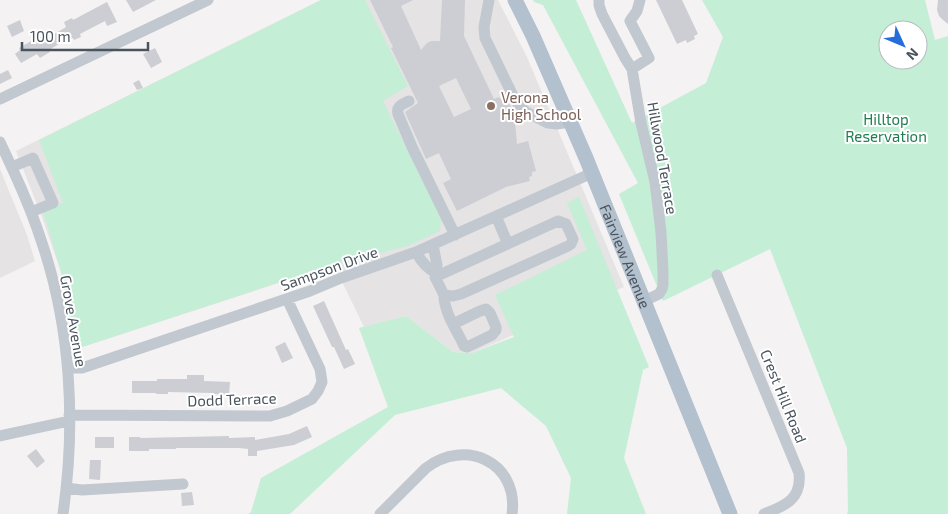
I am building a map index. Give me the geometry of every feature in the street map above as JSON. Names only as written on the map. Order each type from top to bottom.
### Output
[{"type":"main road","name":"Fairview Avenue","points":[[515,0],[533,36],[592,173],[730,514]]},
{"type":"street","points":[[0,100],[208,0]]},
{"type":"street","points":[[489,0],[484,26],[485,38],[515,100],[526,112],[548,122],[557,124],[570,122]]},
{"type":"street","points":[[599,0],[602,14],[632,69],[649,58],[630,22],[637,11],[640,0]]},
{"type":"street","name":"Hillwood Terrace","points":[[632,69],[641,123],[656,182],[661,232],[663,285],[656,296],[644,301]]},
{"type":"street","points":[[409,101],[400,106],[398,114],[455,235]]},
{"type":"street","name":"Grove Avenue","points":[[0,142],[6,163],[31,212],[42,241],[61,318],[68,368],[69,418],[63,514]]},
{"type":"street","points":[[6,163],[34,158],[53,203],[31,212]]},
{"type":"street","name":"Sampson Drive","points":[[68,368],[82,368],[287,299],[416,252],[592,173]]},
{"type":"street","points":[[496,216],[508,244]]},
{"type":"street","points":[[435,275],[558,221],[566,224],[572,239],[571,244],[568,246],[461,294],[453,296],[444,295]]},
{"type":"street","points":[[433,245],[437,265],[435,275]]},
{"type":"street","points":[[416,252],[419,258],[435,275],[444,295],[445,306],[453,324]]},
{"type":"street","name":"Crest Hill Road","points":[[718,274],[799,473],[798,488],[790,502],[781,508],[764,514]]},
{"type":"street","name":"Dodd Terrace","points":[[0,436],[69,418],[270,416],[287,411],[315,395],[320,386],[321,373],[287,299]]},
{"type":"street","points":[[380,514],[432,464],[445,457],[459,454],[480,457],[491,462],[500,471],[511,489],[512,514]]},
{"type":"street","points":[[66,488],[82,490],[183,484]]},
{"type":"shaded area","name":"Verona High School","points":[[321,0],[498,0],[527,57],[624,287],[472,353],[453,352],[406,316],[364,327],[334,265],[76,349],[61,272],[16,151]]},
{"type":"shaded area","points":[[0,169],[27,235],[35,261],[0,278]]},
{"type":"green space","points":[[321,0],[365,0],[408,86],[383,101],[441,219],[440,231],[408,246],[335,264],[76,349],[61,272],[43,211],[63,203],[39,140]]},
{"type":"green space","name":"Hilltop Reservation","points":[[533,0],[576,0],[632,123],[706,83],[723,37],[702,0],[925,0],[935,40],[948,36],[948,514],[847,514],[847,448],[770,249],[663,301],[619,194],[638,183],[543,5]]},
{"type":"green space","points":[[579,197],[649,367],[643,370],[624,458],[646,514],[567,514],[571,478],[546,426],[501,388],[395,415],[290,514],[248,514],[251,512],[261,478],[388,407],[359,328],[406,316],[453,352],[472,353],[514,337],[495,295],[587,250],[567,203]]},
{"type":"building","points":[[126,0],[156,0],[133,12]]},
{"type":"building","name":"Verona High School","points":[[370,0],[413,0],[401,6],[421,50],[431,41],[440,41],[442,0],[465,0],[464,36],[494,99],[504,97],[514,111],[517,144],[528,141],[536,171],[532,172],[532,176],[529,177],[530,181],[506,187],[457,211],[443,183],[451,179],[439,153],[426,159],[405,112],[418,103],[391,48],[393,47]],"holes":[[[456,78],[471,109],[454,117],[439,86]]]},
{"type":"building","points":[[656,0],[682,0],[698,34],[694,36],[695,39],[687,43],[686,40],[677,44]]},
{"type":"building","points":[[938,0],[948,0],[948,24],[939,16],[937,10]]},
{"type":"building","points":[[107,2],[117,22],[107,26],[105,21],[80,34],[81,37],[67,41],[67,39],[40,58],[37,54],[21,63],[15,54],[20,50],[19,48],[40,36],[43,41],[66,27],[64,22],[72,18],[73,20]]},
{"type":"building","points":[[20,20],[24,31],[12,37],[7,26]]},
{"type":"building","points":[[155,48],[162,62],[151,68],[143,54]]},
{"type":"building","points":[[8,70],[12,78],[0,84],[0,74]]},
{"type":"building","points":[[139,80],[143,88],[137,90],[133,83]]},
{"type":"building","points":[[324,301],[346,350],[348,349],[355,364],[344,369],[313,306]]},
{"type":"building","points":[[285,342],[293,358],[282,363],[275,347]]},
{"type":"building","points":[[187,375],[204,375],[204,381],[230,382],[229,395],[168,392],[168,394],[132,393],[132,381],[187,379]]},
{"type":"building","points":[[307,426],[312,437],[294,445],[257,451],[257,456],[248,456],[248,449],[239,448],[176,448],[129,451],[129,437],[229,436],[229,438],[255,437],[255,440],[289,434]]},
{"type":"building","points":[[95,437],[114,437],[114,448],[95,448]]},
{"type":"building","points":[[36,449],[45,461],[37,468],[27,456]]},
{"type":"building","points":[[90,460],[101,460],[100,480],[89,479]]},
{"type":"building","points":[[192,492],[194,505],[182,506],[181,493]]},
{"type":"place","name":"Verona High School","points":[[491,106]]}]
